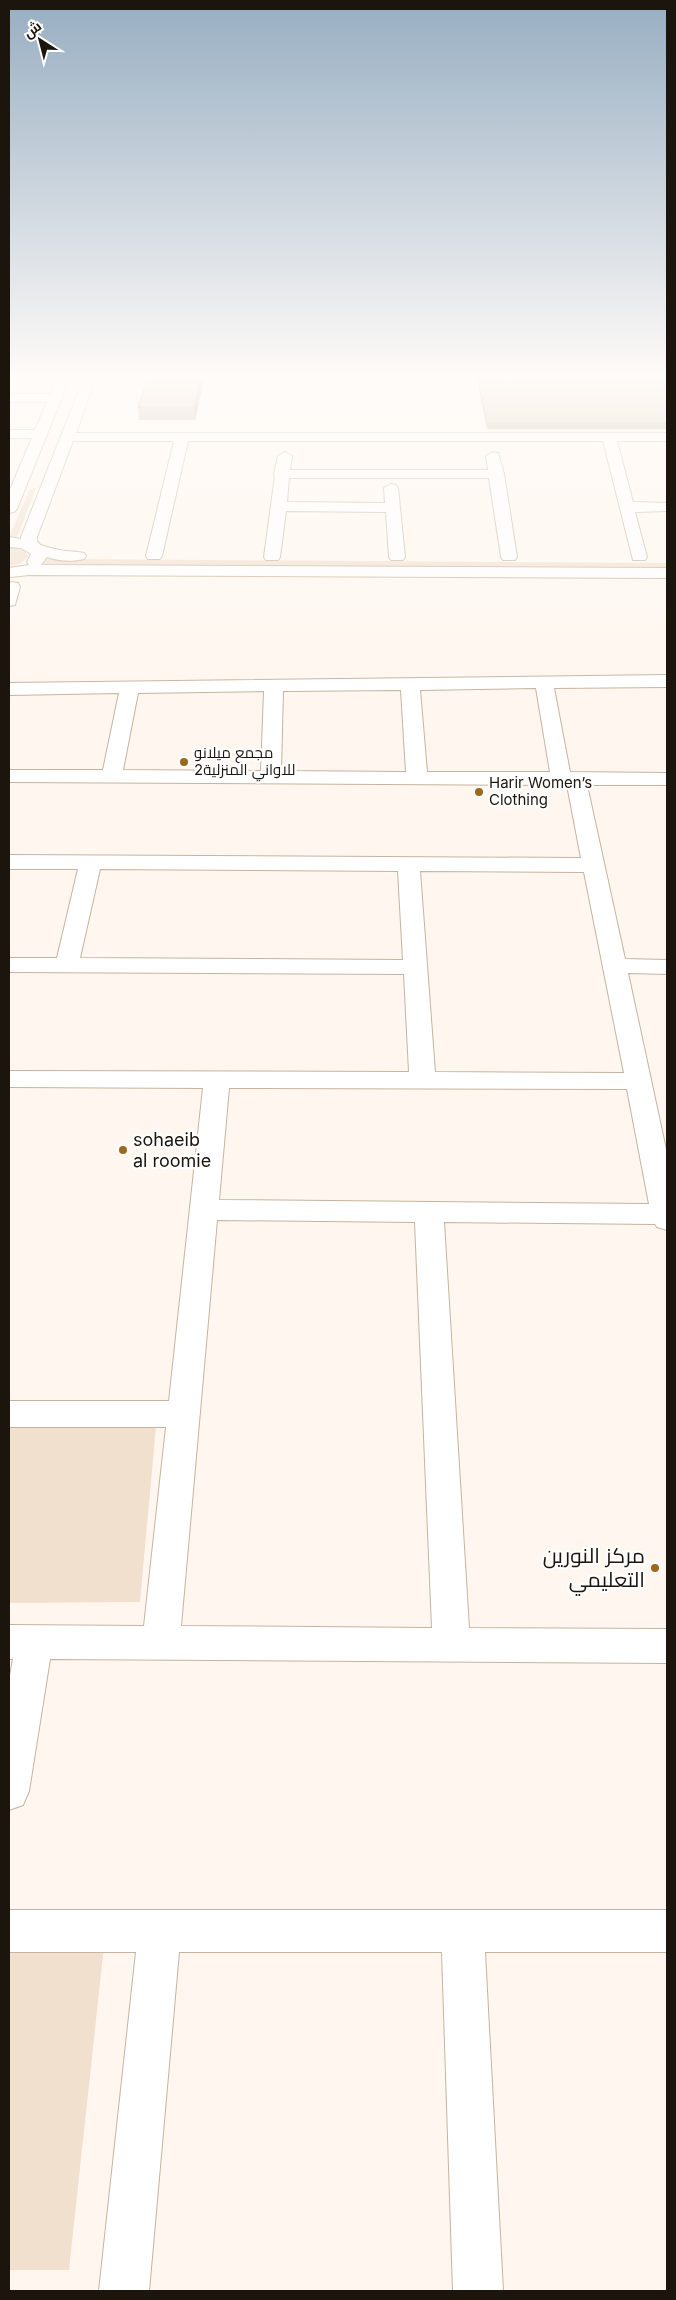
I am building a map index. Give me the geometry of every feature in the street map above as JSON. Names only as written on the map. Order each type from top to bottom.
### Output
[{"type":"street","points":[[154,556],[171,482]]},
{"type":"street","points":[[272,556],[280,482]]},
{"type":"street","points":[[391,482],[397,557]]},
{"type":"street","points":[[497,482],[509,557]]},
{"type":"street","points":[[620,482],[639,557]]},
{"type":"street","points":[[9,509],[20,484],[30,486],[49,484],[29,537],[29,542],[39,552],[39,558],[10,583]]},
{"type":"street","points":[[277,506],[393,508]]},
{"type":"street","points":[[626,507],[667,507]]},
{"type":"street","points":[[9,542],[34,547],[57,555],[546,557]]},
{"type":"street","points":[[620,557],[658,557]]},
{"type":"street","points":[[10,583],[28,570],[667,573]]},
{"type":"street","points":[[9,688],[667,681]]},
{"type":"street","points":[[204,1210],[667,1217],[594,865],[568,778],[544,682]]},
{"type":"street","points":[[410,684],[417,778]]},
{"type":"street","points":[[271,777],[274,686]]},
{"type":"street","points":[[112,776],[130,687]]},
{"type":"street","points":[[9,776],[667,779]]},
{"type":"street","points":[[9,862],[594,865]]},
{"type":"street","points":[[67,966],[90,863]]},
{"type":"street","points":[[408,864],[422,1080]]},
{"type":"street","points":[[9,965],[415,967]]},
{"type":"street","points":[[615,966],[667,967]]},
{"type":"street","points":[[9,1079],[639,1081]]},
{"type":"street","points":[[161,1643],[217,1080]]},
{"type":"street","points":[[429,1212],[451,1645]]},
{"type":"street","points":[[9,1414],[184,1414]]},
{"type":"street","points":[[9,1791],[21,1643],[667,1646]]},
{"type":"street","points":[[9,1931],[667,1931]]},
{"type":"street","points":[[124,2291],[160,1931]]},
{"type":"street","points":[[463,1931],[478,2291]]},
{"type":"shaded area","points":[[36,488],[19,533],[15,538],[11,537],[10,535],[30,489]]},
{"type":"shaded area","points":[[9,546],[26,551],[28,557],[21,563],[9,567]]},
{"type":"shaded area","points":[[45,559],[667,563],[667,567],[39,565]]},
{"type":"shaded area","points":[[156,1427],[140,1602],[9,1603],[9,1428]]},
{"type":"shaded area","points":[[9,1946],[104,1946],[69,2270],[9,2270]]},
{"type":"place","name":"مجمع ميلانو للاواني المنزلية2","points":[[184,762]]},
{"type":"place","name":"Harir Women’s Clothing","points":[[479,792]]},
{"type":"place","name":"sohaeib al roomie","points":[[123,1150]]},
{"type":"place","name":"مركز النورين التعليمي","points":[[655,1568]]}]
